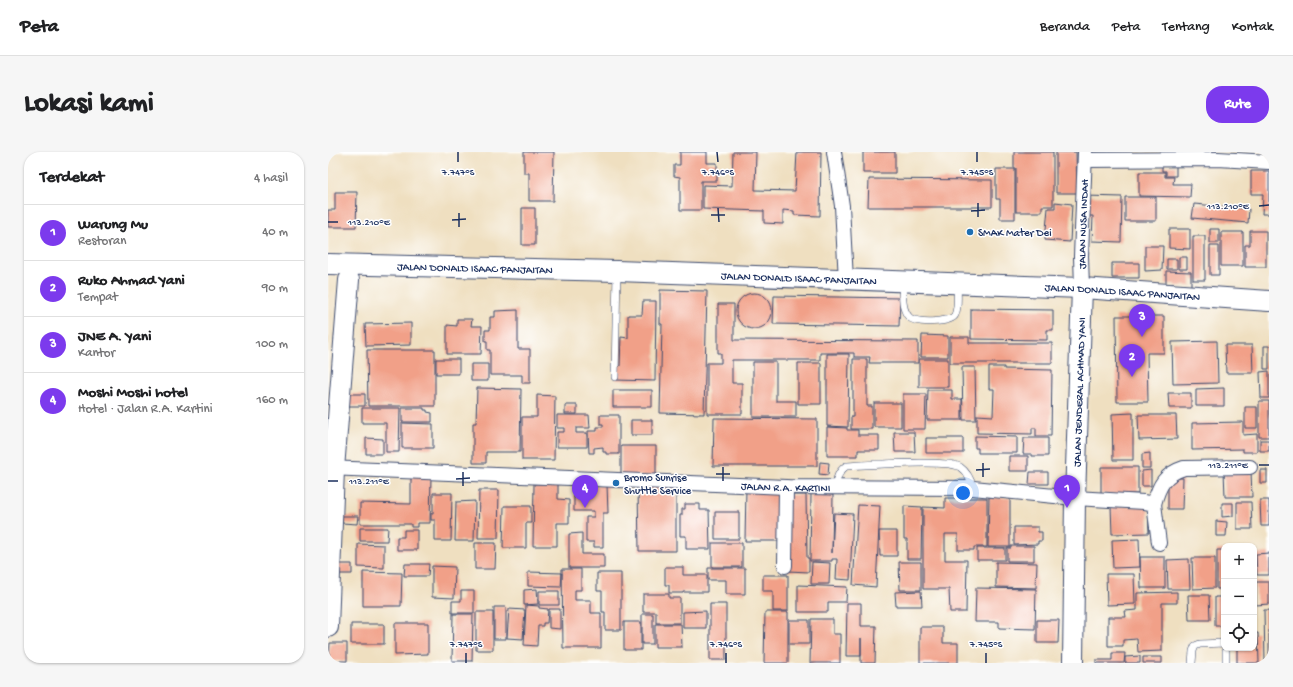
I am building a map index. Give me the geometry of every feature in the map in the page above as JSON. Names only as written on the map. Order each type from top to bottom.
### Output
[{"type":"main road","name":"JALAN DONALD ISAAC PANJAITAN","points":[[328,264],[350,271],[617,271],[1082,288],[1269,301]]},
{"type":"main road","points":[[328,627],[331,469],[350,271]]},
{"type":"main road","name":"JALAN JENDERAL ACHMAD YANI","points":[[1073,663],[1082,288]]},
{"type":"street","points":[[834,152],[842,206],[846,280]]},
{"type":"street","name":"JALAN NUSA INDAH","points":[[1082,288],[1081,256],[1085,156],[1218,156],[1269,162]]},
{"type":"street","points":[[1159,543],[1154,504],[1166,477],[1174,471],[1184,468],[1250,467]]},
{"type":"street","name":"JALAN R.A. KARTINI","points":[[331,469],[786,488],[973,488],[1154,504]]},
{"type":"street","points":[[785,566],[786,488]]},
{"type":"lane","points":[[615,377],[617,271]]},
{"type":"lane","points":[[902,282],[903,302],[906,313],[915,321],[947,321],[953,318],[956,314],[957,284]]},
{"type":"lane","points":[[835,488],[837,476],[841,469],[846,466],[902,463],[951,464],[959,466],[966,472],[973,488]]},
{"type":"lane","points":[[1192,663],[1195,646],[1200,644],[1221,643]]},
{"type":"lane","points":[[1226,651],[1226,663]]},
{"type":"building","points":[[524,152],[554,152],[553,201],[529,201],[529,173],[524,173]]},
{"type":"building","points":[[680,152],[707,152],[707,163],[717,163],[717,181],[701,181],[701,210],[680,210],[680,177],[674,176],[674,165],[680,165]]},
{"type":"building","points":[[733,152],[756,152],[755,190],[795,191],[797,152],[821,152],[820,216],[794,215],[794,211],[783,210],[783,224],[764,223],[764,211],[703,209],[703,185],[732,186]]},
{"type":"building","points":[[863,152],[895,152],[895,173],[863,173]]},
{"type":"building","points":[[1014,152],[1053,152],[1053,206],[1042,206],[1042,212],[1016,212],[1016,168],[1014,168]]},
{"type":"building","points":[[1056,152],[1076,152],[1077,193],[1056,193]]},
{"type":"building","points":[[1162,166],[1176,166],[1176,176],[1166,176],[1166,171],[1162,171]]},
{"type":"building","points":[[996,169],[1015,169],[1015,219],[1000,219],[1000,199],[996,199]]},
{"type":"building","points":[[1251,171],[1269,171],[1269,214],[1262,214],[1263,194],[1251,194]]},
{"type":"building","points":[[1139,172],[1165,172],[1165,177],[1174,177],[1173,184],[1191,184],[1190,197],[1139,196]]},
{"type":"building","points":[[869,179],[992,180],[992,207],[868,207]]},
{"type":"building","points":[[335,192],[357,192],[356,227],[328,227],[328,210],[335,210]]},
{"type":"building","points":[[1086,196],[1122,197],[1121,242],[1092,241],[1093,216],[1089,216]]},
{"type":"building","points":[[1125,197],[1156,197],[1156,221],[1125,221]]},
{"type":"building","points":[[1055,202],[1072,204],[1070,242],[1045,240],[1048,208],[1055,208]]},
{"type":"building","points":[[1194,204],[1249,209],[1248,223],[1192,218]]},
{"type":"building","points":[[522,208],[535,208],[535,245],[522,245]]},
{"type":"building","points":[[1169,229],[1190,229],[1190,249],[1169,248]]},
{"type":"building","points":[[1210,229],[1219,229],[1219,243],[1210,243]]},
{"type":"building","points":[[1250,231],[1266,231],[1266,267],[1245,267],[1245,245],[1250,245]]},
{"type":"building","points":[[1221,232],[1243,232],[1243,266],[1221,266]]},
{"type":"building","points":[[1193,236],[1205,236],[1205,280],[1193,280]]},
{"type":"building","points":[[1145,246],[1163,246],[1162,270],[1145,271]]},
{"type":"building","points":[[1210,246],[1219,246],[1219,275],[1210,275]]},
{"type":"building","points":[[1179,257],[1187,257],[1187,269],[1179,269]]},
{"type":"building","points":[[1167,259],[1177,259],[1177,269],[1167,269]]},
{"type":"building","points":[[1112,263],[1139,263],[1139,278],[1112,278]]},
{"type":"building","points":[[1166,271],[1191,272],[1191,286],[1175,286],[1175,284],[1166,284]]},
{"type":"building","points":[[660,290],[707,291],[704,414],[660,413],[662,324],[660,324]]},
{"type":"building","points":[[758,293],[767,298],[771,304],[771,318],[767,324],[758,329],[750,329],[741,324],[737,318],[736,307],[741,298],[747,294]]},
{"type":"building","points":[[774,296],[900,298],[899,326],[773,324]]},
{"type":"building","points":[[643,301],[656,301],[655,381],[616,380],[616,367],[620,366],[621,337],[628,338],[628,315],[642,315]]},
{"type":"building","points":[[718,304],[734,304],[734,340],[918,341],[918,363],[869,363],[870,357],[854,357],[854,353],[820,353],[820,360],[732,360],[732,383],[742,383],[742,414],[707,414],[707,363],[721,363],[721,353],[718,353]]},
{"type":"building","points":[[971,309],[1053,310],[1053,330],[1047,330],[1047,340],[971,339]]},
{"type":"building","points":[[518,310],[518,349],[530,349],[530,383],[522,383],[522,375],[490,375],[490,350],[487,350],[485,330],[490,330],[490,317],[495,317],[495,311]]},
{"type":"building","points":[[1116,316],[1164,316],[1164,353],[1147,353],[1148,402],[1117,402]]},
{"type":"building","points":[[457,319],[472,319],[471,326],[482,326],[481,354],[447,354],[447,325],[457,326]]},
{"type":"building","points":[[411,323],[411,345],[366,346],[365,324]]},
{"type":"building","points":[[922,335],[948,336],[948,357],[921,357]]},
{"type":"building","points":[[950,337],[969,337],[969,343],[1052,343],[1052,363],[950,363]]},
{"type":"building","points":[[1217,341],[1218,383],[1173,384],[1172,342]]},
{"type":"building","points":[[1225,345],[1252,345],[1253,373],[1226,373]]},
{"type":"building","points":[[1264,346],[1269,346],[1269,369],[1264,369]]},
{"type":"building","points":[[367,350],[435,350],[435,406],[368,406]]},
{"type":"building","points":[[827,354],[849,354],[848,427],[827,426]]},
{"type":"building","points":[[436,359],[459,359],[459,374],[436,374]]},
{"type":"building","points":[[853,359],[867,359],[867,406],[872,406],[872,429],[851,429],[851,417],[853,417]]},
{"type":"building","points":[[919,359],[948,359],[948,387],[919,387]]},
{"type":"building","points":[[753,362],[776,362],[776,401],[796,401],[796,417],[753,417]]},
{"type":"building","points":[[798,363],[821,363],[821,404],[798,404]]},
{"type":"building","points":[[471,364],[488,364],[488,381],[471,381]]},
{"type":"building","points":[[962,367],[975,367],[976,420],[963,420]]},
{"type":"building","points":[[989,367],[1004,367],[1004,369],[1052,370],[1051,436],[1036,436],[1036,428],[1032,428],[1032,434],[977,433],[977,415],[993,416],[994,389],[989,389]]},
{"type":"building","points":[[1269,371],[1269,398],[1261,398],[1260,372]]},
{"type":"building","points":[[477,388],[521,389],[520,452],[486,452],[486,463],[473,463],[473,423],[476,423]]},
{"type":"building","points":[[1224,388],[1224,406],[1196,406],[1196,389]]},
{"type":"building","points":[[613,390],[652,390],[652,407],[613,407]]},
{"type":"building","points":[[928,390],[952,390],[952,399],[962,399],[962,420],[927,420]]},
{"type":"building","points":[[1168,393],[1191,393],[1191,408],[1169,408]]},
{"type":"building","points":[[349,394],[365,394],[365,406],[349,406]]},
{"type":"building","points":[[903,394],[926,394],[925,429],[903,429]]},
{"type":"building","points":[[537,395],[555,396],[554,460],[522,460],[522,417],[537,417]]},
{"type":"building","points":[[1259,401],[1269,401],[1269,437],[1259,437]]},
{"type":"building","points":[[874,403],[901,403],[901,427],[874,427]]},
{"type":"building","points":[[565,405],[577,405],[577,414],[565,414]]},
{"type":"building","points":[[1245,407],[1257,407],[1257,428],[1245,428]]},
{"type":"building","points":[[362,408],[400,408],[399,452],[386,452],[386,423],[362,423]]},
{"type":"building","points":[[402,408],[424,408],[427,412],[432,413],[432,422],[402,422]]},
{"type":"building","points":[[1133,413],[1133,460],[1113,460],[1112,414]]},
{"type":"building","points":[[557,415],[589,415],[590,428],[576,428],[576,433],[587,433],[587,447],[557,447],[557,432],[564,432],[564,428],[557,428]]},
{"type":"building","points":[[600,415],[619,415],[619,454],[606,454],[606,452],[603,452],[603,447],[594,448],[594,453],[589,453],[588,431],[597,431],[597,427],[603,427],[603,424],[600,424]]},
{"type":"building","points":[[1138,415],[1176,415],[1177,439],[1139,440]]},
{"type":"building","points":[[714,418],[817,419],[817,466],[713,466]]},
{"type":"building","points":[[631,420],[652,420],[652,435],[631,435]]},
{"type":"building","points":[[1243,422],[1243,435],[1257,434],[1257,452],[1243,452],[1243,449],[1192,450],[1192,423]]},
{"type":"building","points":[[402,423],[433,424],[433,448],[402,448]]},
{"type":"building","points":[[827,427],[858,430],[858,435],[879,435],[879,450],[858,450],[858,456],[827,456]]},
{"type":"building","points":[[894,432],[914,432],[915,452],[895,452]]},
{"type":"building","points":[[975,436],[1017,437],[1017,453],[978,453],[978,448],[975,448]]},
{"type":"building","points":[[366,438],[383,439],[383,454],[366,454]]},
{"type":"building","points":[[926,438],[963,438],[963,453],[926,453]]},
{"type":"building","points":[[1024,438],[1048,438],[1048,456],[1032,456],[1032,454],[1023,454]]},
{"type":"building","points":[[1260,440],[1269,440],[1269,451],[1260,451]]},
{"type":"building","points":[[621,446],[656,446],[656,476],[621,476]]},
{"type":"building","points":[[1150,453],[1150,468],[1142,468],[1142,454]]},
{"type":"building","points":[[1009,456],[1028,456],[1028,471],[1009,471]]},
{"type":"building","points":[[820,462],[829,463],[828,475],[819,474]]},
{"type":"building","points":[[1101,467],[1138,467],[1138,494],[1101,494]]},
{"type":"building","points":[[1151,470],[1151,486],[1142,486],[1142,471]]},
{"type":"building","points":[[1260,470],[1267,470],[1267,483],[1260,483]]},
{"type":"building","points":[[1224,471],[1251,471],[1252,497],[1225,497]]},
{"type":"building","points":[[1030,472],[1048,472],[1048,484],[1029,484]]},
{"type":"building","points":[[411,476],[431,476],[430,523],[417,523],[417,527],[411,527],[411,524],[360,524],[360,503],[411,504]]},
{"type":"building","points":[[1168,478],[1183,478],[1182,509],[1168,509]]},
{"type":"building","points":[[534,484],[558,484],[558,499],[569,500],[569,523],[557,523],[557,546],[533,546]]},
{"type":"building","points":[[591,485],[607,485],[608,513],[603,513],[603,547],[594,547],[594,542],[586,542],[586,517],[594,517],[594,511],[574,511],[574,495],[577,495],[577,492],[592,492]]},
{"type":"building","points":[[638,487],[676,487],[676,551],[639,551]]},
{"type":"building","points":[[746,488],[784,489],[784,541],[745,541]]},
{"type":"building","points":[[479,490],[499,490],[498,538],[478,538]]},
{"type":"building","points":[[433,493],[452,493],[451,541],[435,541],[435,520],[431,520],[431,513],[433,513]]},
{"type":"building","points":[[811,494],[833,495],[832,553],[834,513],[853,514],[850,580],[836,579],[837,559],[832,559],[832,561],[810,561]]},
{"type":"building","points":[[787,495],[806,495],[807,558],[809,558],[809,572],[788,571]]},
{"type":"building","points":[[989,497],[1010,498],[1010,547],[988,547]]},
{"type":"building","points":[[945,498],[987,498],[987,547],[974,547],[974,550],[958,550],[958,534],[945,534],[945,560],[967,560],[966,612],[950,612],[949,589],[923,589],[923,507],[945,508]]},
{"type":"building","points":[[1260,500],[1269,500],[1269,526],[1261,526]]},
{"type":"building","points":[[475,501],[474,541],[455,541],[456,502]]},
{"type":"building","points":[[1237,502],[1251,502],[1252,529],[1237,529]]},
{"type":"building","points":[[1222,503],[1233,503],[1233,516],[1222,517]]},
{"type":"building","points":[[685,504],[700,504],[700,510],[709,510],[710,549],[686,549],[686,536],[680,536],[680,515],[682,515],[682,509],[685,509]]},
{"type":"building","points":[[858,505],[880,506],[876,587],[853,585]]},
{"type":"building","points":[[504,506],[531,506],[531,523],[526,523],[526,548],[503,548]]},
{"type":"building","points":[[904,506],[922,507],[921,559],[907,559],[907,539],[904,539]]},
{"type":"building","points":[[1111,506],[1148,506],[1149,533],[1112,534]]},
{"type":"building","points":[[715,512],[739,512],[739,539],[715,539]]},
{"type":"building","points":[[342,516],[358,516],[357,524],[342,523]]},
{"type":"building","points":[[1216,521],[1227,522],[1226,536],[1216,536]]},
{"type":"building","points":[[1014,527],[1038,527],[1038,532],[1042,532],[1042,541],[1038,541],[1038,544],[1014,545]]},
{"type":"building","points":[[360,528],[388,528],[387,541],[360,541]]},
{"type":"building","points":[[404,530],[417,530],[417,550],[397,550],[397,537],[404,537]]},
{"type":"building","points":[[879,531],[897,531],[897,556],[880,556]]},
{"type":"building","points":[[582,533],[582,554],[604,554],[604,568],[569,568],[569,534]]},
{"type":"building","points":[[1139,539],[1140,567],[1113,568],[1112,540]]},
{"type":"building","points":[[475,543],[496,543],[495,569],[475,569]]},
{"type":"building","points":[[712,543],[742,543],[742,567],[712,567]]},
{"type":"building","points":[[358,544],[384,545],[384,568],[358,567]]},
{"type":"building","points":[[1011,546],[1034,546],[1034,561],[1007,561],[1007,548],[1011,548]]},
{"type":"building","points":[[977,548],[1005,548],[1005,560],[977,560]]},
{"type":"building","points":[[1217,550],[1221,550],[1221,589],[1217,589]]},
{"type":"building","points":[[1269,553],[1269,575],[1257,575],[1257,554]]},
{"type":"building","points":[[1140,557],[1165,557],[1165,588],[1141,588]]},
{"type":"building","points":[[1192,558],[1215,558],[1215,588],[1193,589]]},
{"type":"building","points":[[1189,559],[1190,589],[1168,589],[1167,560]]},
{"type":"building","points":[[812,562],[830,563],[829,584],[811,584]]},
{"type":"building","points":[[899,562],[921,562],[921,590],[900,590]]},
{"type":"building","points":[[996,562],[1037,563],[1036,588],[996,587]]},
{"type":"building","points":[[338,564],[352,564],[352,574],[338,574]]},
{"type":"building","points":[[405,564],[429,564],[428,576],[404,576]]},
{"type":"building","points":[[432,566],[455,567],[454,598],[432,597]]},
{"type":"building","points":[[665,567],[683,567],[683,575],[707,575],[707,592],[669,593],[669,585],[665,585]]},
{"type":"building","points":[[708,568],[745,568],[745,594],[726,594],[726,580],[708,580]]},
{"type":"building","points":[[562,569],[581,569],[581,590],[575,590],[575,600],[591,600],[591,613],[601,613],[601,648],[563,648]]},
{"type":"building","points":[[363,572],[402,573],[401,606],[363,606]]},
{"type":"building","points":[[528,572],[562,573],[561,587],[528,586]]},
{"type":"building","points":[[597,573],[621,573],[621,630],[605,630],[605,612],[602,612],[602,591],[597,591]]},
{"type":"building","points":[[1106,574],[1134,574],[1135,604],[1107,605]]},
{"type":"building","points":[[763,575],[788,575],[788,611],[773,611],[773,591],[763,591]]},
{"type":"building","points":[[1257,582],[1269,582],[1269,604],[1257,605]]},
{"type":"building","points":[[798,585],[847,587],[846,602],[828,602],[828,612],[798,612]]},
{"type":"building","points":[[976,588],[1036,589],[1035,629],[999,628],[999,622],[975,622]]},
{"type":"building","points":[[537,589],[538,604],[524,605],[524,590]]},
{"type":"building","points":[[461,591],[474,591],[474,613],[452,613],[452,601],[461,601]]},
{"type":"building","points":[[539,591],[559,591],[559,605],[539,605]]},
{"type":"building","points":[[921,591],[922,606],[896,606],[895,592]]},
{"type":"building","points":[[1177,592],[1177,603],[1162,603],[1162,651],[1138,652],[1137,639],[1123,640],[1123,646],[1108,646],[1108,617],[1126,617],[1125,611],[1137,610],[1137,593]]},
{"type":"building","points":[[643,594],[669,594],[669,598],[680,598],[680,623],[656,623],[656,612],[643,612]]},
{"type":"building","points":[[1188,595],[1209,595],[1210,620],[1189,620]]},
{"type":"building","points":[[1215,597],[1221,597],[1221,626],[1215,626]]},
{"type":"building","points":[[847,603],[861,603],[861,626],[876,626],[875,663],[861,663],[861,656],[846,656]]},
{"type":"building","points":[[710,604],[726,604],[726,660],[710,660]]},
{"type":"building","points":[[526,605],[539,606],[539,608],[548,609],[547,623],[543,623],[543,626],[538,626],[537,646],[524,645]]},
{"type":"building","points":[[494,607],[506,607],[506,639],[494,639]]},
{"type":"building","points":[[509,609],[525,610],[523,639],[507,638]]},
{"type":"building","points":[[549,609],[560,609],[560,629],[549,628]]},
{"type":"building","points":[[1264,610],[1269,610],[1269,663],[1265,663]]},
{"type":"building","points":[[706,611],[706,628],[683,628],[683,612]]},
{"type":"building","points":[[476,612],[493,612],[493,650],[476,650]]},
{"type":"building","points":[[765,612],[788,612],[788,663],[764,663]]},
{"type":"building","points":[[453,614],[473,614],[472,661],[452,661]]},
{"type":"building","points":[[642,614],[653,614],[653,644],[642,644]]},
{"type":"building","points":[[811,619],[833,619],[833,634],[840,634],[840,663],[810,663]]},
{"type":"building","points":[[789,620],[809,620],[809,644],[789,644]]},
{"type":"building","points":[[1037,620],[1059,620],[1058,643],[1037,643]]},
{"type":"building","points":[[624,622],[641,622],[641,650],[624,650]]},
{"type":"building","points":[[395,623],[428,623],[428,654],[395,655]]},
{"type":"building","points":[[351,624],[384,624],[384,644],[351,644]]},
{"type":"building","points":[[655,624],[681,624],[682,647],[655,647]]},
{"type":"building","points":[[920,627],[943,627],[943,643],[958,643],[958,663],[920,663]]},
{"type":"building","points":[[1258,633],[1259,663],[1237,663],[1237,651],[1257,651]]},
{"type":"building","points":[[330,643],[347,643],[347,661],[329,661]]},
{"type":"building","points":[[1112,653],[1125,653],[1124,663],[1096,663],[1096,660],[1112,660]]},
{"type":"building","points":[[1140,656],[1140,663],[1125,663],[1125,657]]},
{"type":"building","points":[[1143,657],[1162,657],[1162,663],[1143,663]]},
{"type":"place","name":"SMAK Mater Dei","points":[[970,232]]},
{"type":"place","name":"JNE A. Yani","points":[[1142,337]]},
{"type":"place","name":"Ruko Ahmad Yani","points":[[1132,377]]},
{"type":"place","name":"Bromo Sunrise Shuttle Service","points":[[616,483]]},
{"type":"place","name":"Moshi Moshi hotel","points":[[585,508]]},
{"type":"place","name":"Warung Mu","points":[[1067,508]]}]
